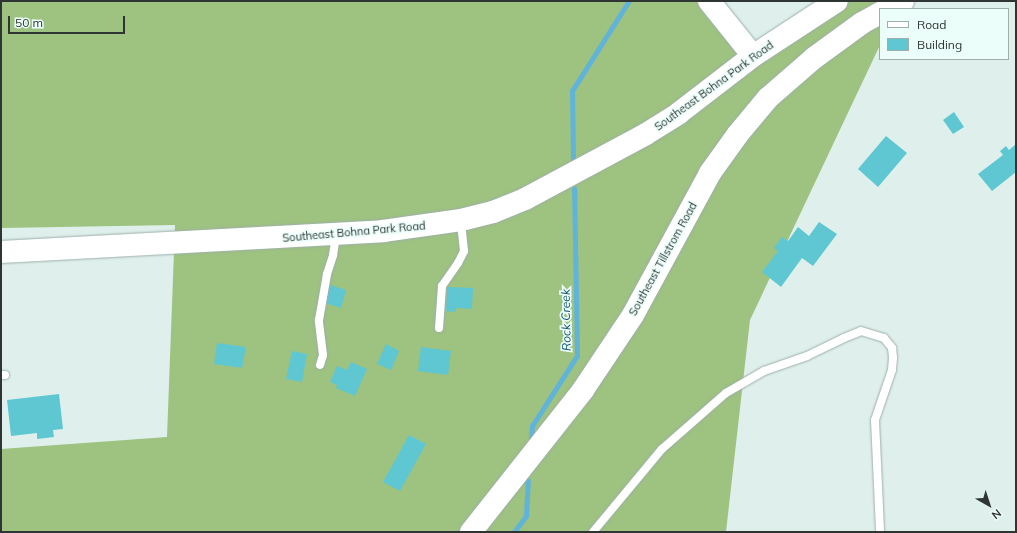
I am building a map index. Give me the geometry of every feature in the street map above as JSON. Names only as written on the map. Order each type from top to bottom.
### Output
[{"type":"street","points":[[709,1],[753,56]]},
{"type":"street","name":"Southeast Bohna Park Road","points":[[1,252],[384,231],[461,220],[493,212],[525,199],[615,152],[679,113],[753,56],[837,1]]},
{"type":"street","points":[[890,8],[903,1]]},
{"type":"street","name":"Southeast Tillstrom Road","points":[[471,532],[583,390],[600,365],[633,315],[710,173],[738,134],[768,98],[814,58],[862,23],[879,14]]},
{"type":"lane","points":[[439,328],[442,286],[458,263],[464,251],[461,220]]},
{"type":"lane","points":[[320,365],[323,355],[319,320],[327,274],[333,256],[336,234]]},
{"type":"lane","points":[[594,532],[662,449],[726,392],[764,371],[807,356],[861,331],[884,338],[892,348],[893,358],[892,370],[875,420],[880,532]]},
{"type":"green space","points":[[1,1],[708,1],[753,56],[837,1],[900,1],[879,8],[879,47],[750,320],[726,532],[1,532],[1,449],[167,437],[175,225],[1,228]]},
{"type":"building","points":[[954,112],[964,127],[953,134],[943,120]]},
{"type":"building","points":[[886,136],[907,153],[878,187],[858,169]]},
{"type":"building","points":[[1016,144],[1016,172],[992,191],[978,174],[1003,155],[1000,151],[1006,146],[1009,150]]},
{"type":"building","points":[[819,222],[837,234],[813,266],[802,258],[781,287],[762,272],[778,251],[774,248],[782,237],[788,241],[798,227],[809,236]]},
{"type":"building","points":[[330,285],[346,290],[341,308],[325,303]]},
{"type":"building","points":[[447,287],[473,288],[472,309],[456,308],[456,312],[446,311]]},
{"type":"building","points":[[217,343],[246,347],[242,368],[214,364]]},
{"type":"building","points":[[386,344],[399,351],[391,370],[377,364]]},
{"type":"building","points":[[421,347],[451,351],[448,375],[418,371]]},
{"type":"building","points":[[292,351],[307,354],[302,382],[286,379]]},
{"type":"building","points":[[351,362],[367,369],[355,396],[336,388],[337,385],[330,382],[337,366],[347,370]]},
{"type":"building","points":[[59,394],[63,429],[53,430],[54,437],[37,439],[37,433],[11,436],[7,400]]},
{"type":"building","points":[[409,435],[426,444],[400,491],[383,482]]},
{"type":"waterway","name":"Rock Creek","points":[[573,159],[572,91],[629,1]]},
{"type":"waterway","name":"Rock Creek","points":[[531,438],[532,426],[577,356],[574,189]]},
{"type":"waterway","name":"Rock Creek","points":[[514,532],[526,516],[528,481]]}]
